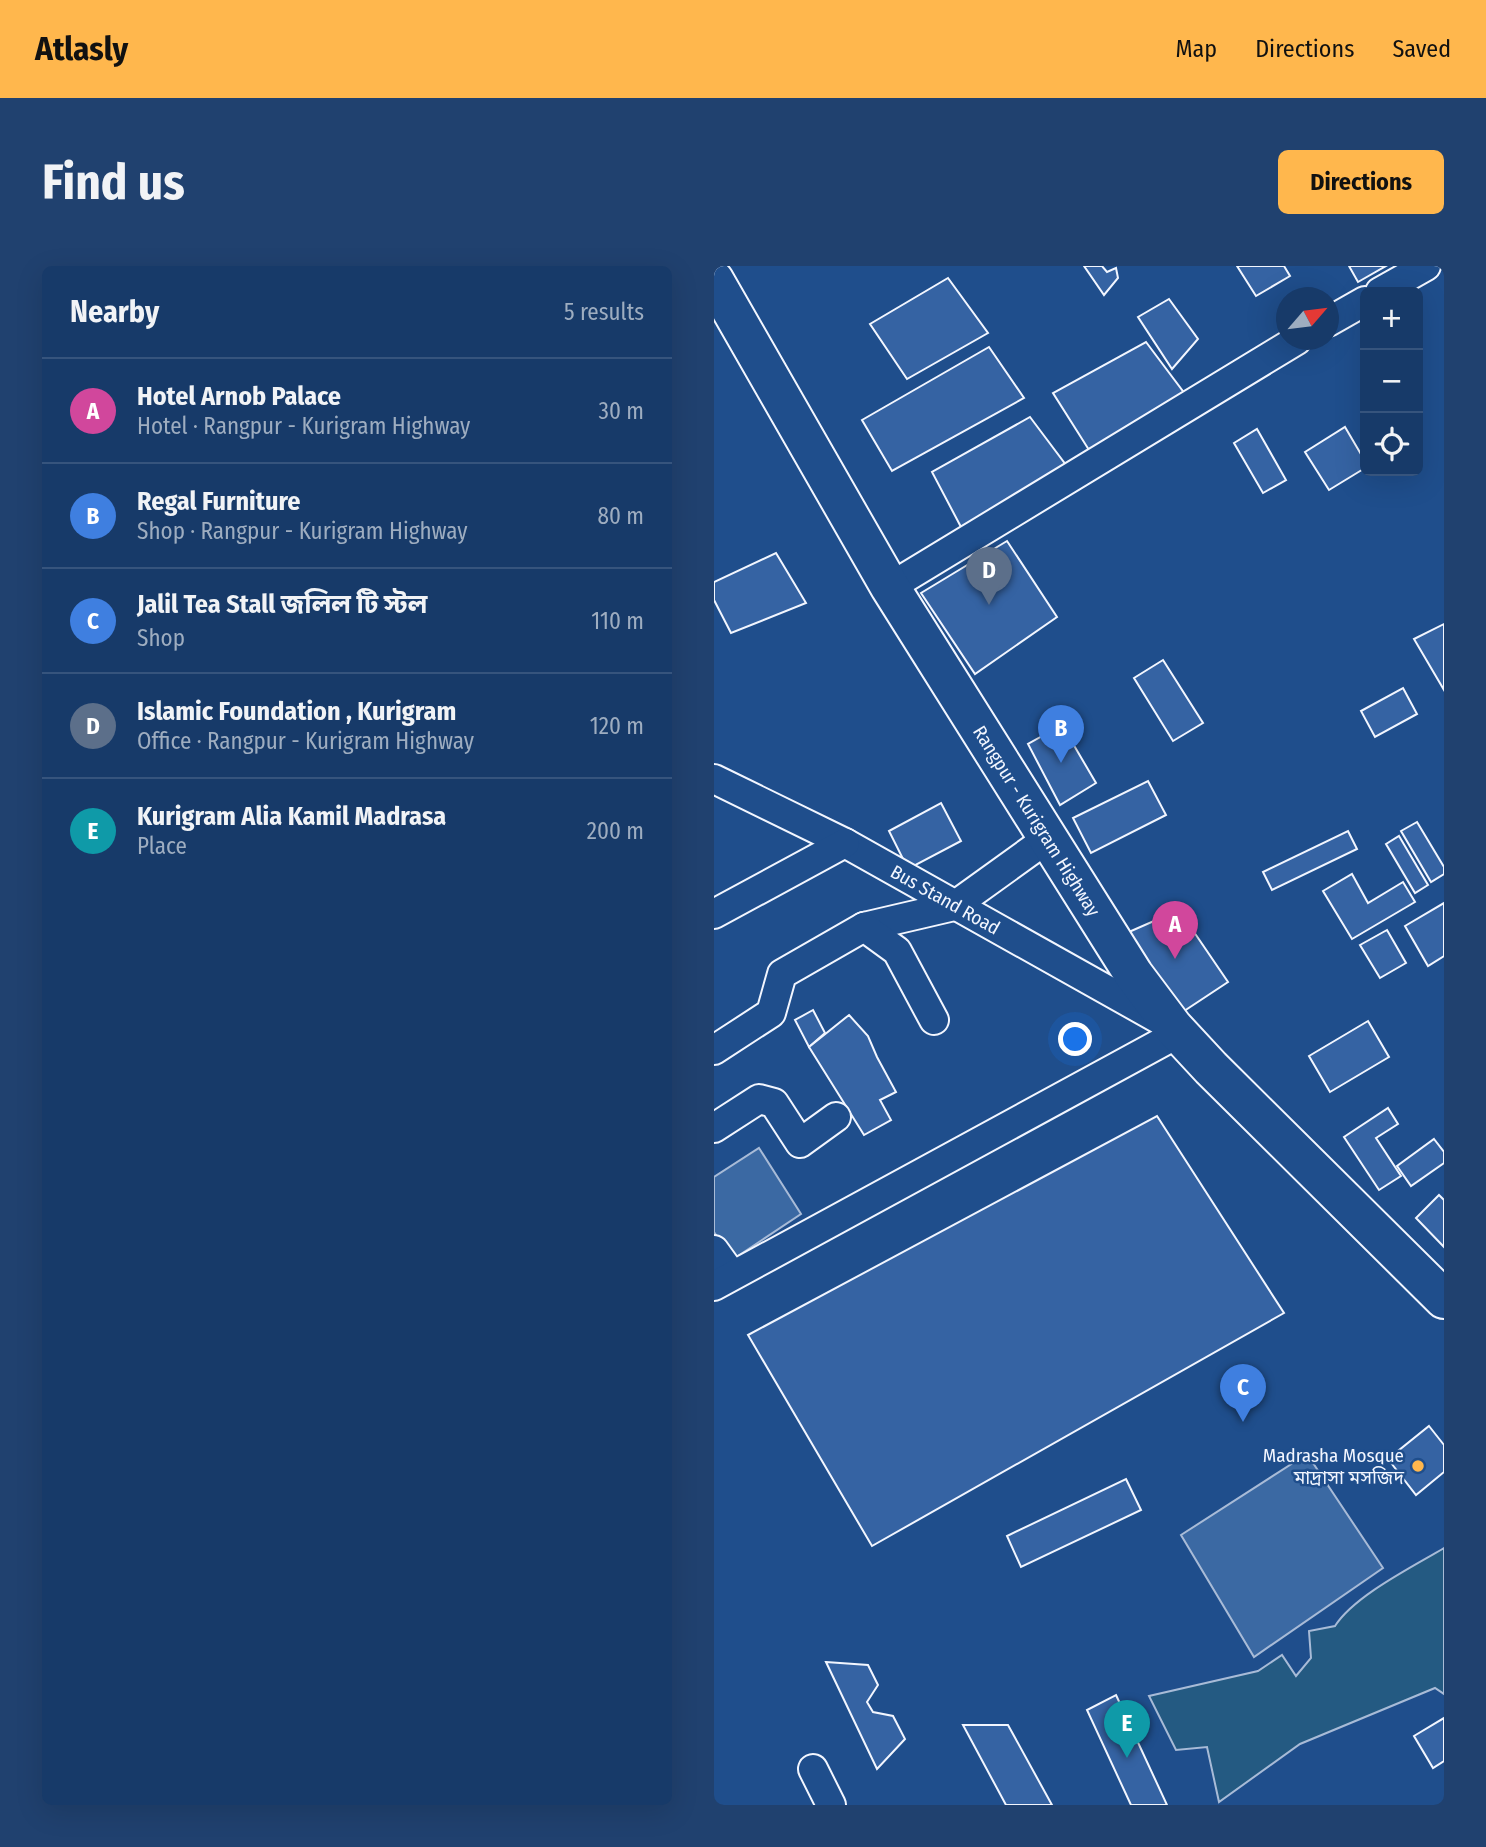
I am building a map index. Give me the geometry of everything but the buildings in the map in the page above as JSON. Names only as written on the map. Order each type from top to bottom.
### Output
[{"type":"highway","name":"Rangpur - Kurigram Highway","points":[[714,280],[890,587],[1134,975],[1176,1030],[1211,1068],[1444,1299]]},
{"type":"street","points":[[1389,287],[1426,266]]},
{"type":"street","points":[[1339,315],[1360,304]]},
{"type":"street","points":[[890,587],[1281,350]]},
{"type":"street","name":"Bus Stand Road","points":[[714,779],[845,843],[1176,1030]]},
{"type":"street","points":[[714,1050],[771,1013],[782,974],[864,927],[954,906],[1047,839]]},
{"type":"street","points":[[714,914],[845,843]]},
{"type":"street","points":[[864,927],[897,951],[934,1020]]},
{"type":"street","points":[[714,1250],[723,1281],[1176,1030]]},
{"type":"street","points":[[714,1128],[759,1100],[774,1103],[800,1143],[836,1117]]},
{"type":"street","points":[[813,1769],[831,1805]]},
{"type":"shaded area","points":[[759,1148],[801,1214],[732,1260],[714,1232],[714,1177]]},
{"type":"shaded area","points":[[1307,1454],[1383,1568],[1254,1657],[1181,1535]]},
{"type":"shaded area","points":[[1444,1548],[1444,1694],[1435,1688],[1300,1744],[1219,1802],[1207,1747],[1176,1750],[1149,1696],[1258,1671],[1282,1655],[1296,1676],[1311,1658],[1309,1631],[1335,1626],[1369,1593]]},
{"type":"place","name":"Islamic Foundation , Kurigram","points":[[989,605]]},
{"type":"place","name":"Regal Furniture","points":[[1061,763]]},
{"type":"place","name":"Hotel Arnob Palace","points":[[1175,959]]},
{"type":"place","name":"Jalil Tea Stall জলিল টি স্টল","points":[[1243,1422]]},
{"type":"place","name":"Madrasha Mosque মাদ্রাসা মসজিদ","points":[[1418,1466]]},
{"type":"place","name":"Kurigram Alia Kamil Madrasa","points":[[1127,1758]]}]
